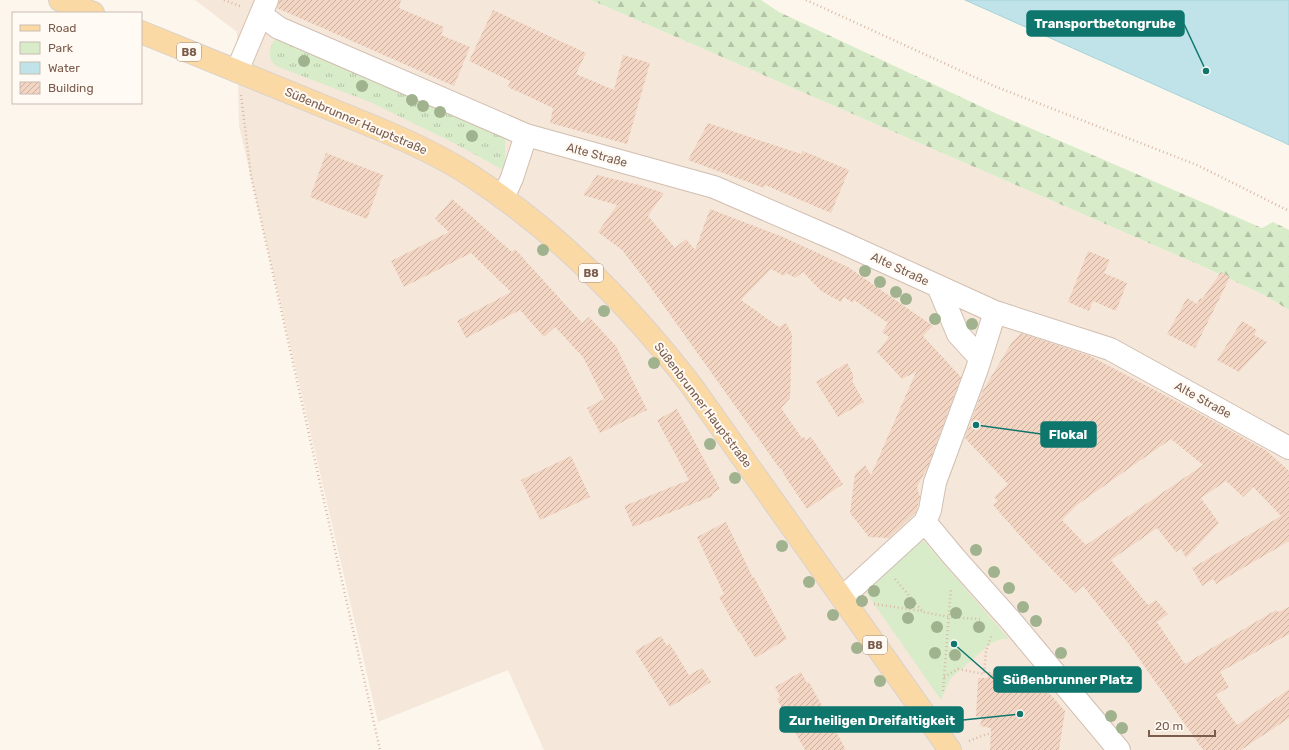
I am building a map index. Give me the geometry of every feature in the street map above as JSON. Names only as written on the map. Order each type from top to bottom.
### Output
[{"type":"main road","points":[[60,0],[90,12]]},
{"type":"main road","name":"Süßenbrunner Hauptstraße","points":[[142,33],[238,81],[403,139],[437,156],[503,198],[563,246],[616,297],[665,352],[691,385],[842,598],[950,745]]},
{"type":"street","points":[[238,81],[264,7]]},
{"type":"street","name":"Alte Straße","points":[[264,7],[279,28],[526,135],[714,187],[840,241],[995,312],[1110,349],[1289,448]]},
{"type":"street","points":[[503,198],[512,178],[526,135]]},
{"type":"street","name":"Alte Straße","points":[[938,286],[958,334],[980,358]]},
{"type":"street","points":[[842,598],[925,522],[930,510],[935,482],[995,312]]},
{"type":"street","points":[[925,522],[1012,622],[1119,750]]},
{"type":"path","points":[[806,0],[994,86],[1197,165],[1289,210]]},
{"type":"path","points":[[238,81],[251,176],[380,750]]},
{"type":"path","points":[[943,691],[954,557]]},
{"type":"path","points":[[895,579],[923,612]]},
{"type":"path","points":[[872,603],[949,617],[983,620]]},
{"type":"path","points":[[944,677],[958,669],[984,674],[986,651],[993,633]]},
{"type":"path","points":[[950,745],[991,734]]},
{"type":"shaded area","points":[[195,0],[591,0],[1204,267],[1264,295],[1289,310],[1289,750],[544,750],[508,670],[378,722],[239,126],[237,32]]},
{"type":"green space","points":[[591,0],[761,0],[779,12],[995,113],[1262,228],[1273,222],[1289,230],[1289,310],[1264,295],[1204,267]]},
{"type":"green space","points":[[277,35],[505,137],[505,171],[450,141],[370,102],[276,66],[271,58],[270,51]]},
{"type":"green space","points":[[922,539],[1009,639],[1002,639],[991,643],[950,679],[941,700],[863,588]]},
{"type":"water","points":[[965,0],[1289,0],[1289,145],[1283,142]]},
{"type":"building","points":[[279,0],[401,0],[399,8],[444,27],[441,35],[470,47],[454,86],[277,8]]},
{"type":"building","points":[[493,10],[586,53],[576,74],[614,90],[623,55],[650,63],[627,144],[550,123],[553,108],[508,87],[510,81],[469,61]]},
{"type":"building","points":[[708,123],[801,154],[803,151],[849,170],[831,213],[765,185],[764,188],[688,160]]},
{"type":"building","points":[[326,153],[383,175],[367,219],[310,197]]},
{"type":"building","points":[[597,175],[639,185],[664,193],[648,216],[675,248],[686,239],[695,250],[710,209],[783,237],[848,267],[933,326],[923,336],[961,377],[928,466],[917,487],[920,497],[916,512],[889,538],[869,537],[850,513],[855,474],[865,465],[871,475],[916,372],[902,379],[877,352],[889,337],[882,332],[888,323],[854,300],[853,303],[844,297],[841,302],[821,291],[803,272],[795,278],[786,273],[784,276],[771,269],[741,300],[779,327],[786,323],[792,334],[790,398],[781,408],[802,438],[804,437],[806,440],[811,437],[843,484],[807,509],[781,468],[780,469],[646,281],[622,250],[598,232],[617,205],[583,195]]},
{"type":"building","points":[[452,199],[512,252],[515,249],[582,323],[589,317],[616,346],[647,410],[600,433],[587,408],[604,399],[583,357],[555,327],[544,337],[520,310],[466,338],[457,321],[511,292],[471,253],[404,287],[391,261],[449,232],[435,219]]},
{"type":"building","points":[[1088,251],[1110,260],[1104,273],[1127,283],[1116,311],[1093,301],[1089,311],[1068,302]]},
{"type":"building","points":[[1221,272],[1230,277],[1195,348],[1167,334],[1187,298],[1197,304]]},
{"type":"building","points":[[1242,321],[1257,330],[1254,335],[1267,342],[1239,372],[1217,360]]},
{"type":"building","points":[[1021,333],[1090,356],[1267,451],[1289,471],[1289,541],[1216,584],[1213,579],[1202,586],[1192,568],[1281,516],[1253,487],[1243,497],[1226,481],[1201,498],[1219,523],[1186,558],[1181,548],[1176,552],[1157,528],[1111,560],[1148,605],[1156,600],[1168,614],[1157,622],[1185,664],[1276,610],[1278,612],[1289,607],[1289,634],[1220,672],[1229,687],[1216,695],[1237,725],[1289,689],[1289,718],[1241,750],[1203,750],[1128,643],[1083,586],[1075,593],[1030,547],[993,505],[998,501],[994,497],[1008,484],[965,438],[982,392],[1012,342]],"holes":[[[1171,439],[1203,465],[1086,545],[1062,520],[1077,505]]]},
{"type":"building","points":[[847,363],[853,374],[852,381],[864,402],[838,417],[816,382]]},
{"type":"building","points":[[677,409],[720,489],[712,494],[713,496],[633,527],[624,506],[689,480],[657,420]]},
{"type":"building","points":[[571,456],[590,497],[540,520],[521,480]]},
{"type":"building","points":[[726,522],[753,578],[754,577],[787,639],[755,658],[719,597],[724,594],[697,537]]},
{"type":"building","points":[[661,636],[667,646],[670,644],[689,675],[702,668],[711,682],[670,707],[635,651]]},
{"type":"building","points":[[801,672],[807,683],[809,682],[846,750],[805,750],[777,699],[780,697],[775,687]]},
{"type":"building","points":[[988,672],[1023,676],[1024,692],[1049,693],[1065,711],[1059,750],[990,750],[991,728],[980,726],[982,717],[976,716],[978,678],[988,678]]},
{"type":"place","name":"Transportbetongrube","points":[[1206,71]]},
{"type":"place","name":"Flokal","points":[[976,425]]},
{"type":"place","name":"Süßenbrunner Platz","points":[[954,644]]},
{"type":"place","name":"Zur heiligen Dreifaltigkeit","points":[[1020,714]]}]
